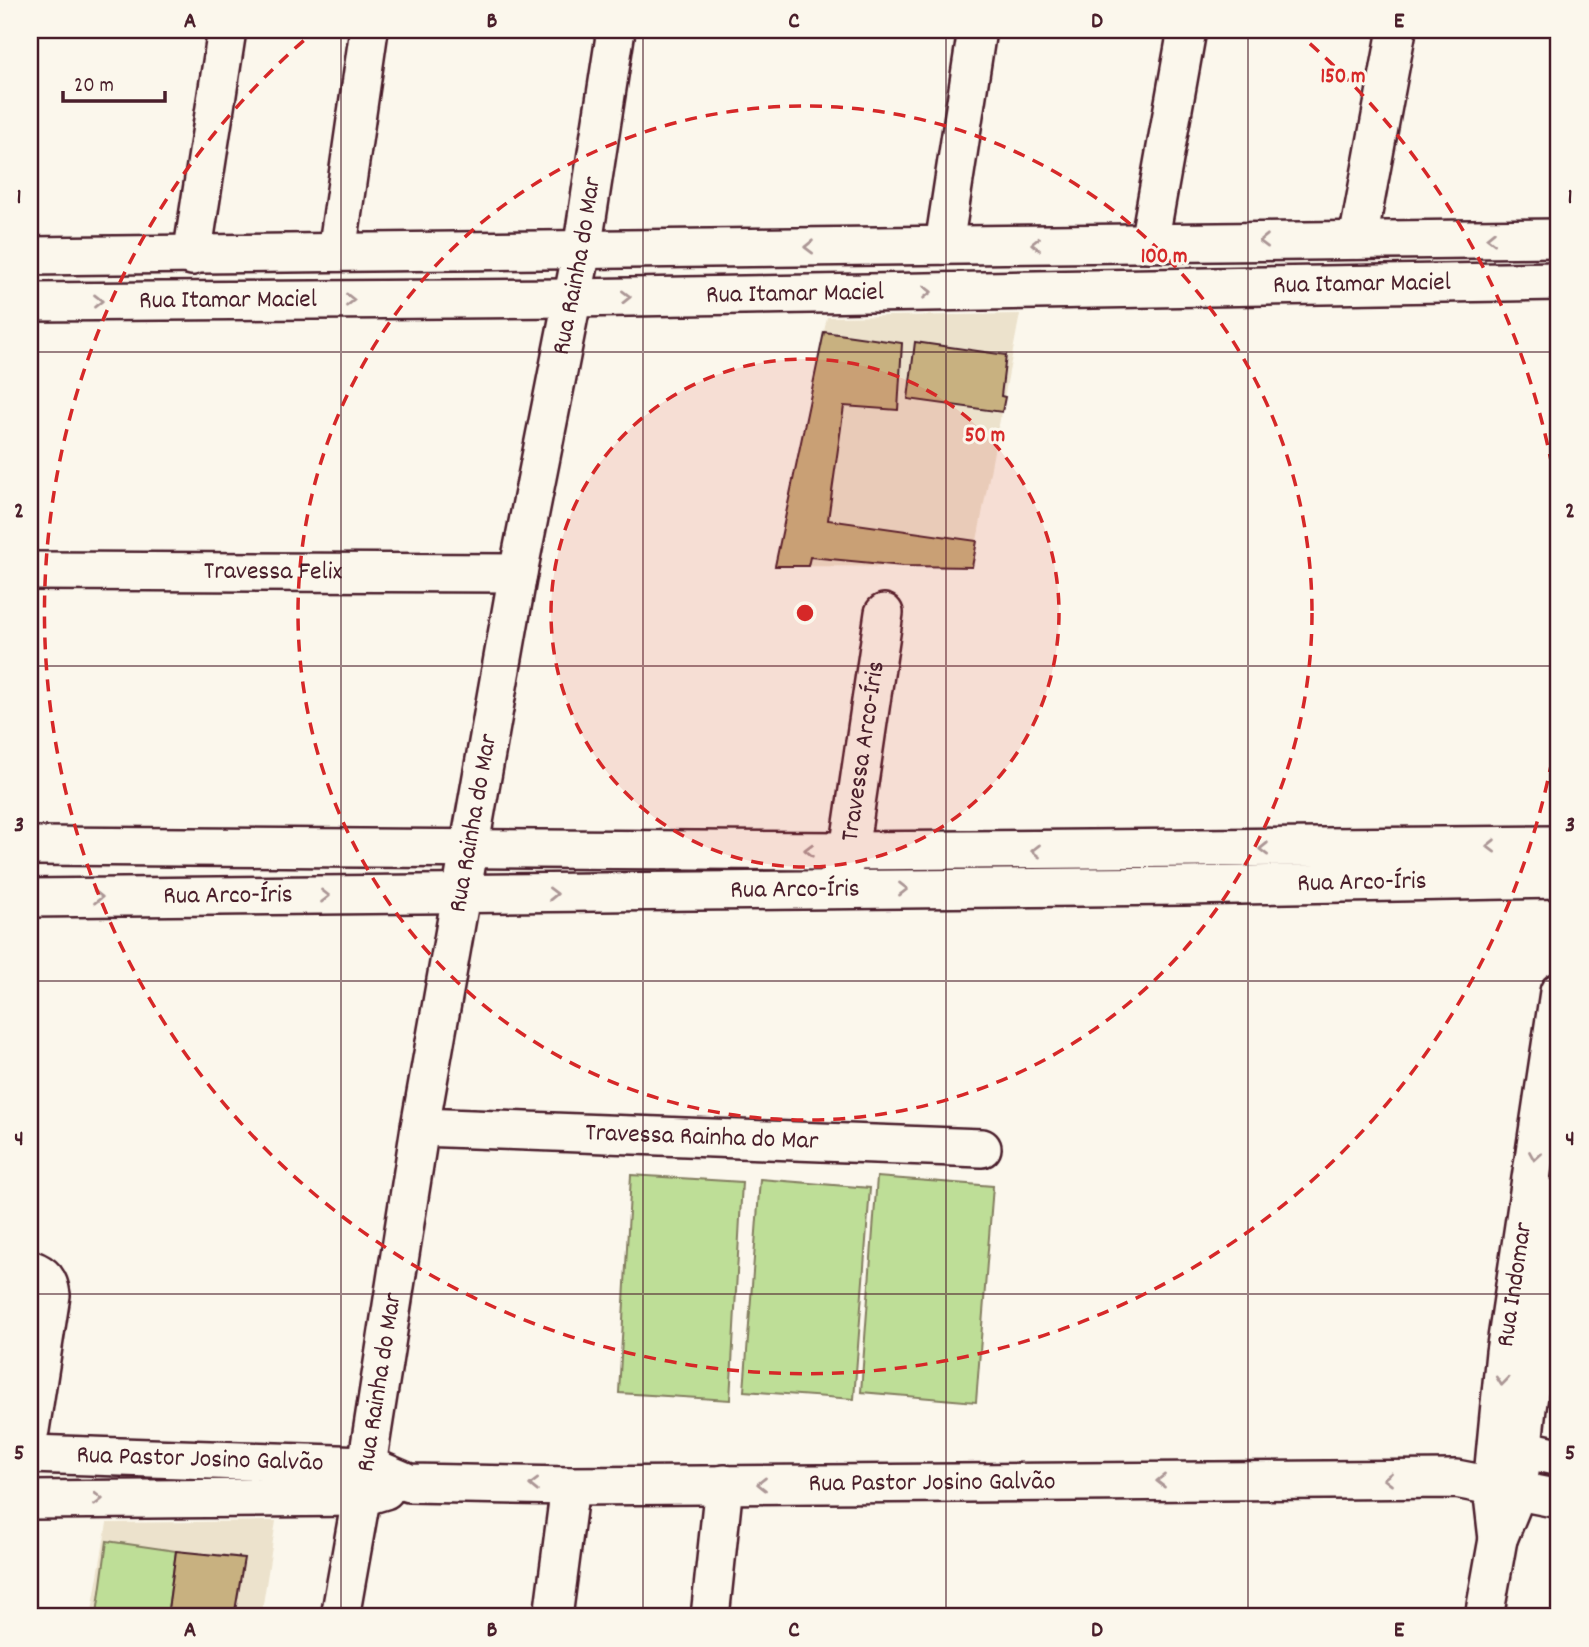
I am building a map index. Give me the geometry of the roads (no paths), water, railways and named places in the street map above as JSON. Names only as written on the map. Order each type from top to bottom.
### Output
[{"type":"street","points":[[192,256],[227,30]]},
{"type":"street","points":[[337,252],[369,30]]},
{"type":"street","name":"Rua Rainha do Mar","points":[[340,1617],[420,1127],[518,573],[582,250],[616,30]]},
{"type":"street","points":[[944,245],[977,30]]},
{"type":"street","points":[[1149,243],[1187,30]]},
{"type":"street","points":[[1358,240],[1397,30]]},
{"type":"street","name":"Rua Itamar Maciel","points":[[30,256],[1559,238]]},
{"type":"street","name":"Rua Itamar Maciel","points":[[30,302],[573,298],[1559,281]]},
{"type":"street","name":"Travessa Felix","points":[[30,571],[518,573]]},
{"type":"street","name":"Travessa Arco-Íris","points":[[837,889],[849,851],[884,613]]},
{"type":"street","name":"Rua Arco-Íris","points":[[30,846],[849,851],[1559,845]]},
{"type":"street","points":[[1184,886],[1188,849]]},
{"type":"street","name":"Rua Arco-Íris","points":[[30,898],[461,895],[1559,879]]},
{"type":"street","name":"Rua Indomar","points":[[1507,1470],[1505,1352],[1559,992]]},
{"type":"street","name":"Travessa Rainha do Mar","points":[[420,1127],[982,1147]]},
{"type":"street","name":"Rua Indomar","points":[[1484,1617],[1507,1470],[1537,1341],[1559,1196]]},
{"type":"street","points":[[30,1430],[51,1295],[50,1284],[37,1272]]},
{"type":"street","name":"Rua Pastor Josino Galvão","points":[[30,1454],[364,1481],[570,1486],[1457,1479],[1507,1470]]},
{"type":"street","points":[[1507,1470],[1559,1457]]},
{"type":"street","points":[[1507,1470],[1559,1499]]},
{"type":"street","name":"Rua Pastor Josino Galvão","points":[[30,1500],[364,1481]]},
{"type":"street","points":[[710,1617],[724,1484]]},
{"type":"street","points":[[553,1617],[570,1486]]}]
